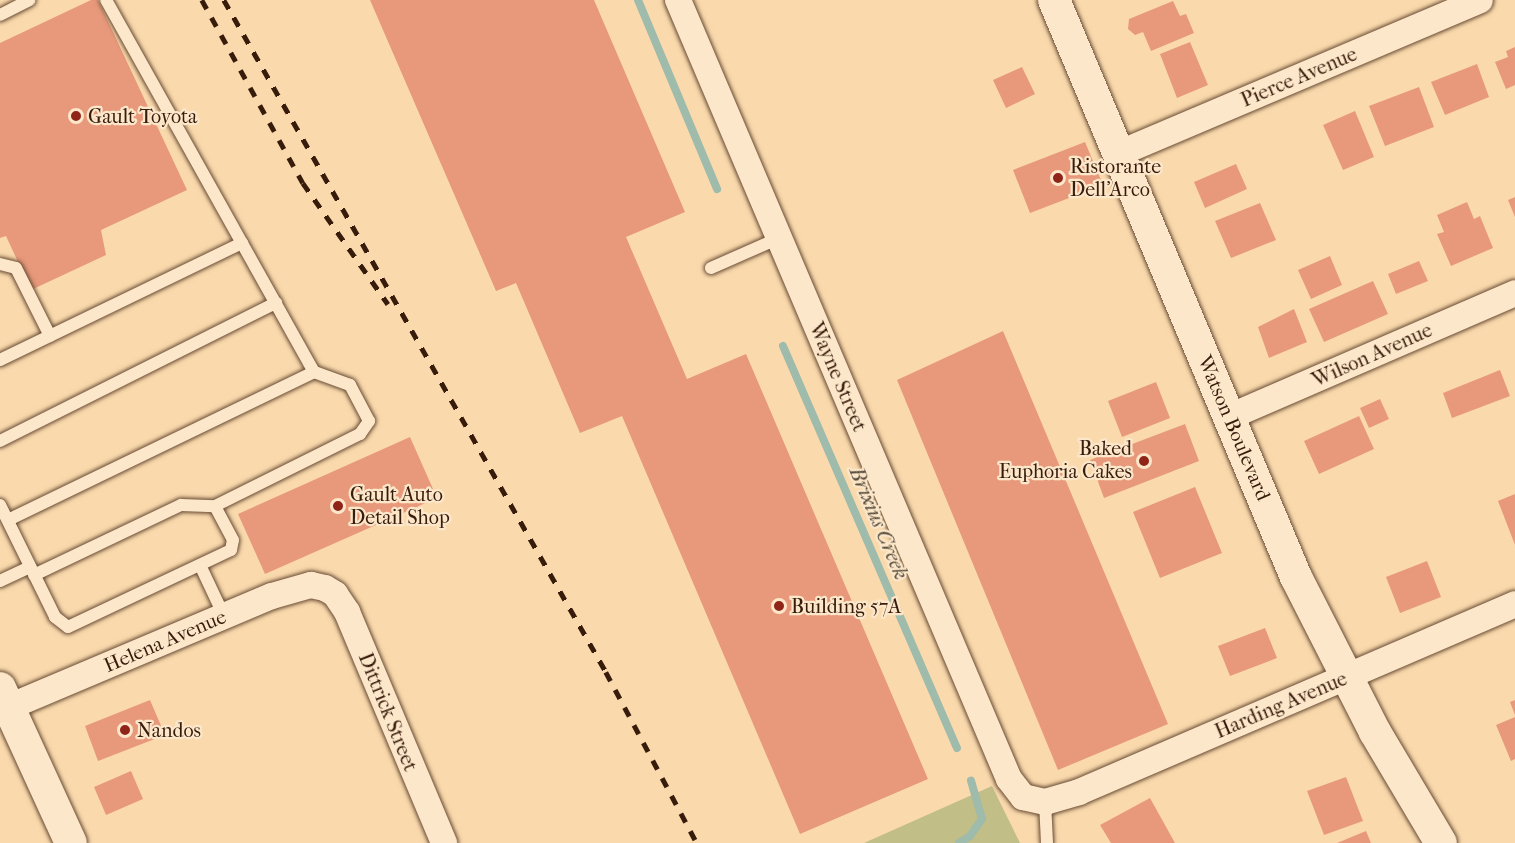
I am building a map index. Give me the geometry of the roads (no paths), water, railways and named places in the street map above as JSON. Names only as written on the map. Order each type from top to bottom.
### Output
[{"type":"street","name":"Wayne Street","points":[[678,0],[1009,779],[1023,797],[1045,802]]},
{"type":"street","name":"Watson Boulevard","points":[[1054,0],[1296,577],[1346,677],[1441,843]]},
{"type":"street","name":"Pierce Avenue","points":[[1118,154],[1480,0]]},
{"type":"street","name":"Wilson Avenue","points":[[1229,417],[1515,293]]},
{"type":"street","name":"Helena Avenue","points":[[4,698],[272,596],[311,585],[324,588]]},
{"type":"street","name":"Dittrick Street","points":[[324,588],[335,594],[347,612],[444,843]]},
{"type":"street","name":"Harding Avenue","points":[[1045,802],[1079,792],[1515,604]]},
{"type":"street","points":[[4,698],[71,843]]},
{"type":"lane","points":[[0,15],[29,0]]},
{"type":"lane","points":[[0,581],[32,571],[181,505],[215,506],[360,434],[369,421],[350,385],[314,372],[106,0]]},
{"type":"lane","points":[[711,268],[779,238]]},
{"type":"lane","points":[[0,360],[242,243]]},
{"type":"lane","points":[[0,264],[16,268],[50,336]]},
{"type":"lane","points":[[0,441],[276,303]]},
{"type":"lane","points":[[8,520],[314,372]]},
{"type":"lane","points":[[0,505],[55,617],[68,627],[231,550],[233,540],[215,506]]},
{"type":"lane","points":[[200,565],[224,616]]},
{"type":"lane","points":[[1045,802],[1047,843]]},
{"type":"waterway","name":"Brixius Creek","points":[[638,0],[717,189]]},
{"type":"waterway","name":"Brixius Creek","points":[[783,346],[957,748]]},
{"type":"waterway","name":"Brixius Creek","points":[[959,843],[970,836],[982,819],[971,781]]},
{"type":"railway","points":[[202,0],[303,183],[388,304]]},
{"type":"railway","points":[[224,0],[606,672],[697,843]]},
{"type":"place","name":"Gault Toyota","points":[[76,116]]},
{"type":"place","name":"Ristorante Dell’Arco","points":[[1058,178]]},
{"type":"place","name":"Baked Euphoria Cakes","points":[[1144,461]]},
{"type":"place","name":"Gault Auto Detail Shop","points":[[338,506]]},
{"type":"place","name":"Building 57A","points":[[779,606]]},
{"type":"place","name":"Nandos","points":[[125,730]]}]
